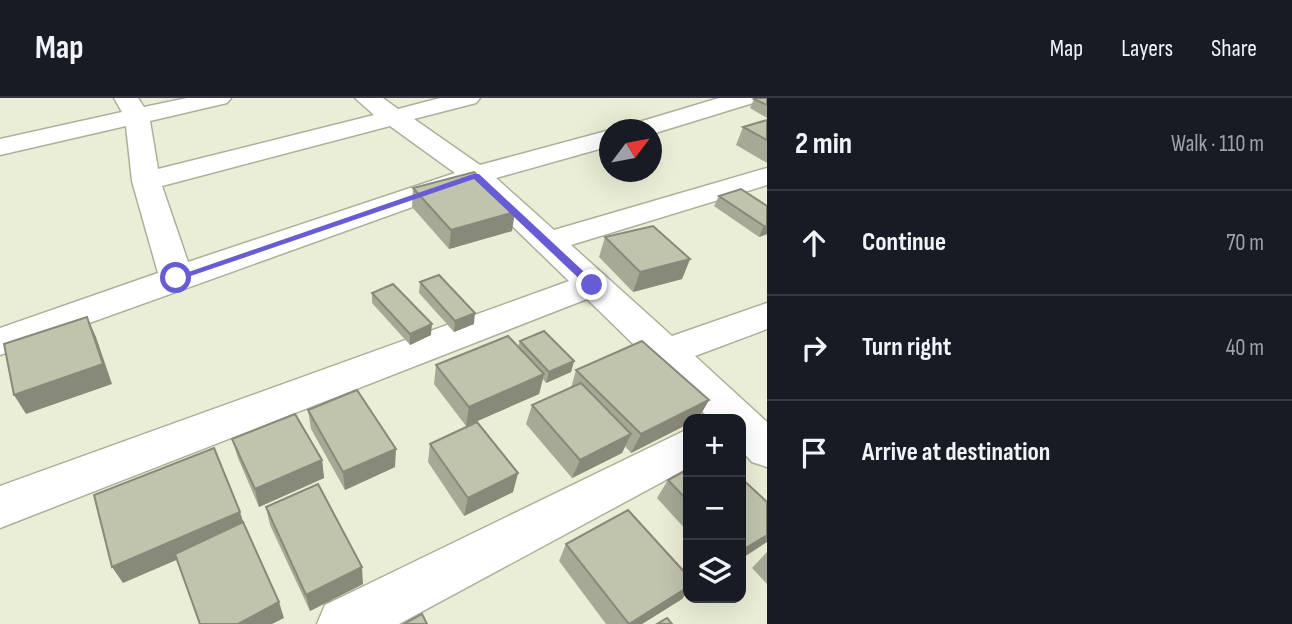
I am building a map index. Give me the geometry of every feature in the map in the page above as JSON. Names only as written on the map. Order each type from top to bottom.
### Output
[{"type":"street","points":[[0,147],[132,107],[219,98]]},
{"type":"street","points":[[146,181],[380,107],[468,98]]},
{"type":"street","points":[[662,123],[744,98]]},
{"type":"street","points":[[132,107],[146,181],[176,278]]},
{"type":"street","points":[[380,107],[476,175],[732,414]]},
{"type":"street","points":[[5,329],[176,278],[476,175],[599,141]]},
{"type":"street","points":[[547,242],[767,176]]},
{"type":"street","points":[[0,507],[592,285]]},
{"type":"street","points":[[665,353],[767,315]]},
{"type":"street","points":[[746,428],[767,449]]},
{"type":"street","points":[[344,624],[598,496],[683,450]]},
{"type":"building","points":[[767,98],[767,105],[754,99]]},
{"type":"building","points":[[767,120],[767,140],[743,127]]},
{"type":"building","points":[[474,172],[515,212],[451,230],[413,188]]},
{"type":"building","points":[[741,189],[767,206],[767,226],[719,196]]},
{"type":"building","points":[[653,226],[690,259],[640,272],[605,237]]},
{"type":"building","points":[[439,275],[475,313],[455,321],[420,282]]},
{"type":"building","points":[[393,284],[432,324],[410,334],[372,293]]},
{"type":"building","points":[[87,317],[103,364],[14,395],[4,344]]},
{"type":"building","points":[[544,331],[574,361],[549,372],[520,341]]},
{"type":"building","points":[[508,336],[544,374],[469,407],[436,365]]},
{"type":"building","points":[[642,341],[709,400],[641,434],[576,370]]},
{"type":"building","points":[[581,383],[631,434],[580,460],[532,405]]},
{"type":"building","points":[[357,390],[396,449],[343,472],[308,410]]},
{"type":"building","points":[[295,414],[322,460],[255,489],[232,439]]},
{"type":"building","points":[[477,422],[518,473],[468,498],[430,444]]},
{"type":"building","points":[[214,448],[240,512],[112,567],[94,495]]},
{"type":"building","points":[[683,472],[683,496],[668,480]]},
{"type":"building","points":[[746,483],[767,502],[767,535],[746,548]]},
{"type":"building","points":[[318,484],[362,567],[306,595],[266,507]]},
{"type":"building","points":[[628,510],[683,570],[683,590],[629,624],[566,544]]},
{"type":"building","points":[[243,522],[279,602],[238,624],[200,624],[175,554]]},
{"type":"building","points":[[422,614],[427,624],[404,624]]},
{"type":"building","points":[[667,618],[672,624],[657,624]]},
{"type":"route","points":[[176,278],[476,175],[592,285]]}]
